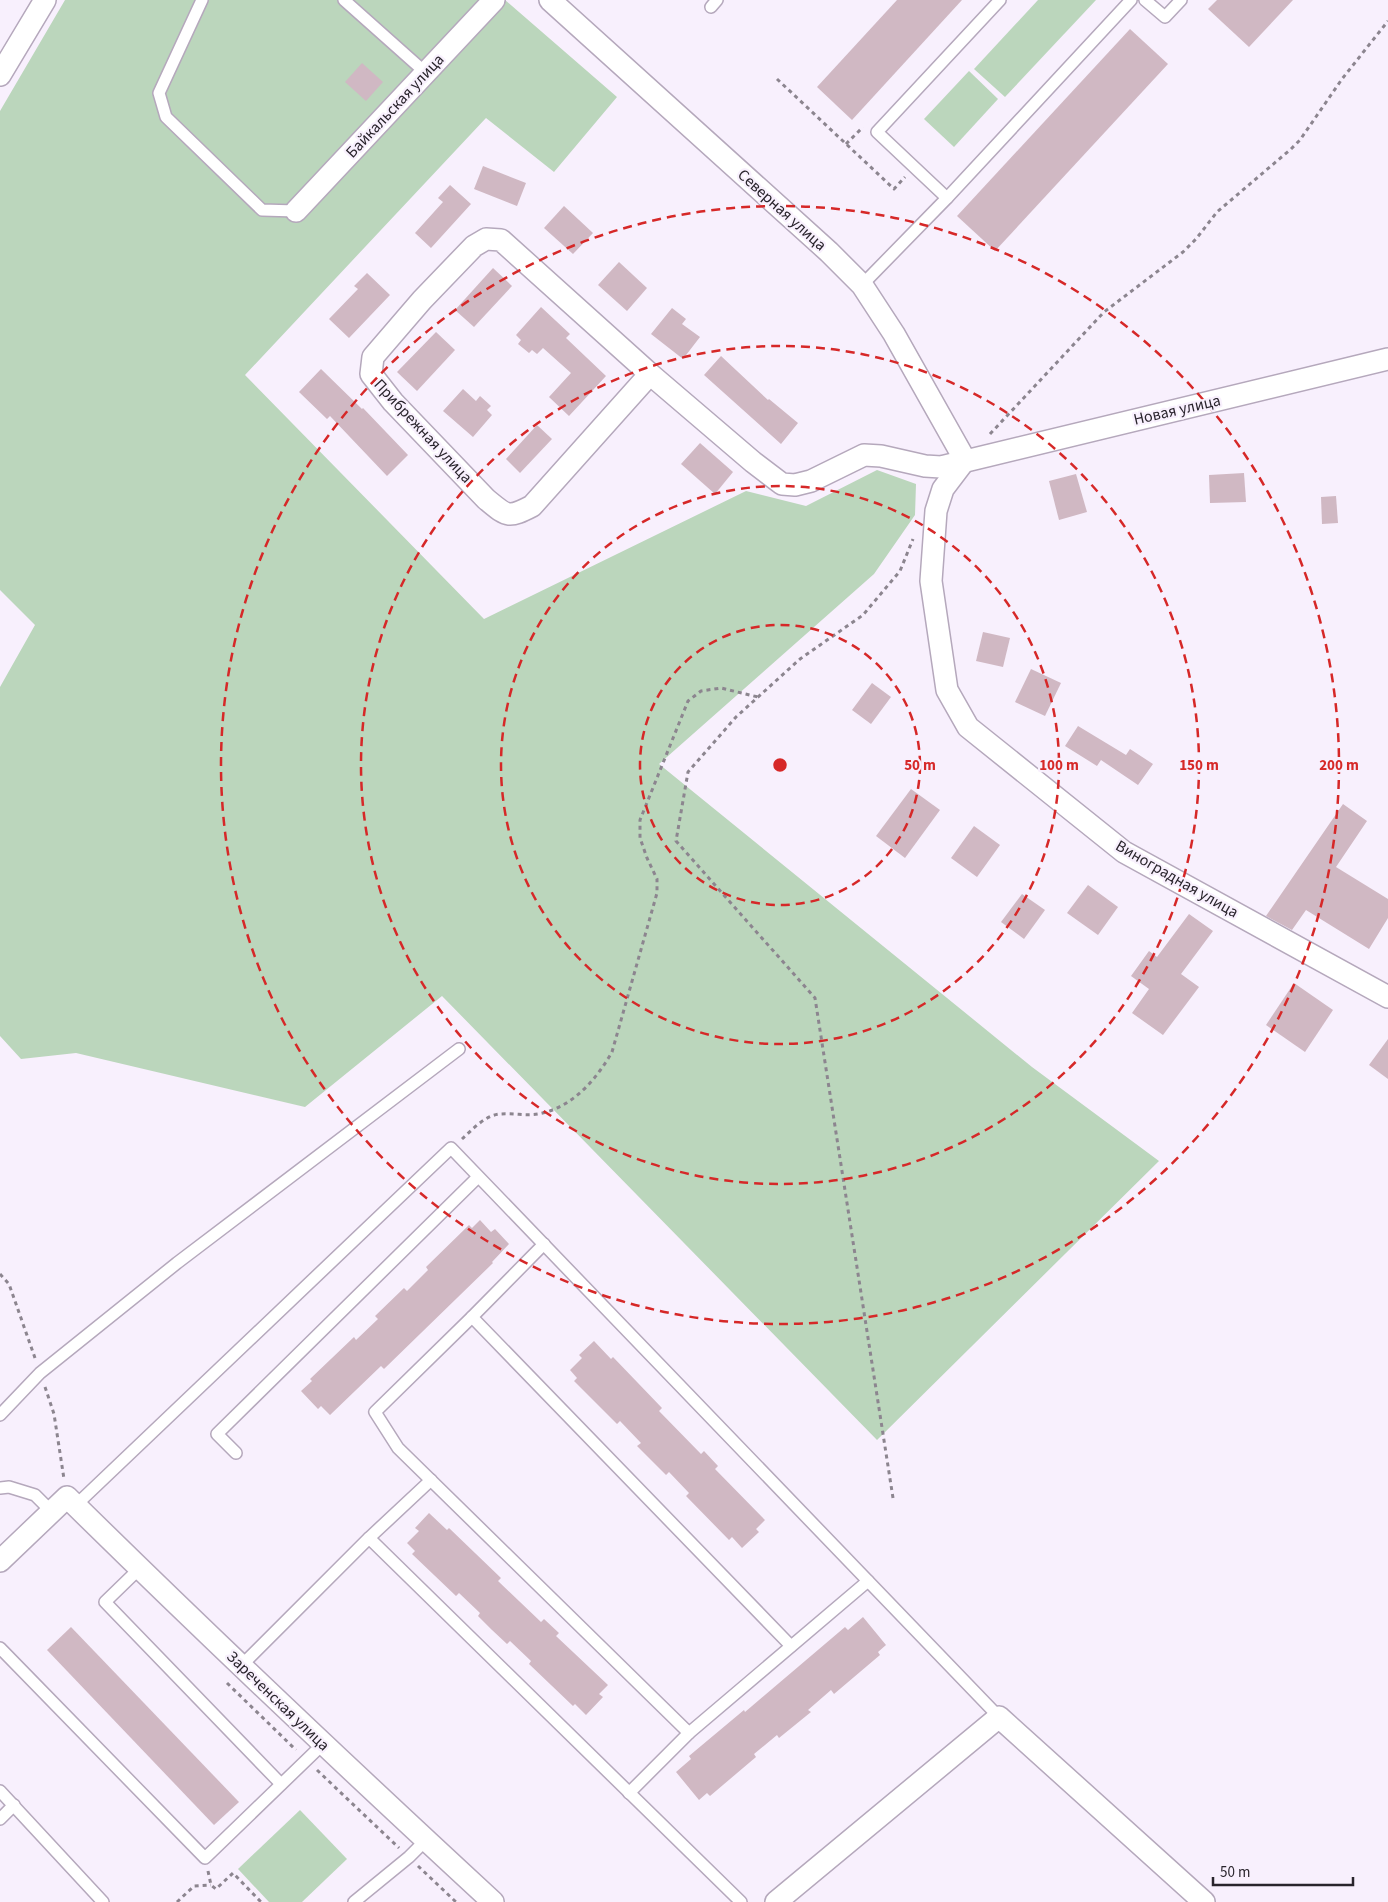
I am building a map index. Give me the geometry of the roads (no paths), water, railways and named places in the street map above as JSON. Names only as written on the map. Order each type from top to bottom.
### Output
[{"type":"street","points":[[0,75],[45,0]]},
{"type":"street","name":"Байкальская улица","points":[[296,211],[494,0]]},
{"type":"street","name":"Северная улица","points":[[550,0],[829,252],[862,285],[894,334],[965,460]]},
{"type":"street","name":"Прибрежная улица","points":[[650,374],[532,506],[515,515],[503,513],[486,499],[393,402],[371,374],[373,357],[474,246],[486,239],[501,240],[650,374],[753,462],[782,484],[795,485],[811,481],[864,454],[925,466],[941,467],[965,460]]},
{"type":"street","name":"Новая улица","points":[[965,460],[1388,359]]},
{"type":"street","name":"Виноградная улица","points":[[965,460],[943,488],[936,511],[931,582],[947,690],[968,727],[1124,852],[1388,997]]},
{"type":"street","points":[[0,1561],[65,1505]]},
{"type":"street","name":"Зареченская улица","points":[[65,1505],[139,1569],[493,1902]]},
{"type":"street","points":[[776,1902],[999,1718],[1204,1902]]},
{"type":"lane","points":[[202,0],[159,93],[166,117],[262,210],[296,211]]},
{"type":"lane","points":[[344,0],[426,73]]},
{"type":"lane","points":[[947,198],[877,132],[1000,0]]},
{"type":"lane","points":[[862,285],[947,198],[1131,0]]},
{"type":"lane","points":[[1145,0],[1165,17],[1181,0]]},
{"type":"lane","points":[[0,1415],[40,1373],[177,1263],[459,1049]]},
{"type":"lane","points":[[0,1488],[9,1487],[65,1505],[451,1148],[999,1718]]},
{"type":"lane","points":[[236,1454],[217,1434],[478,1177]]},
{"type":"lane","points":[[544,1244],[375,1412],[398,1448],[689,1733]]},
{"type":"lane","points":[[472,1317],[791,1646]]},
{"type":"lane","points":[[241,1666],[369,1538],[431,1480]]},
{"type":"lane","points":[[369,1538],[741,1902]]},
{"type":"lane","points":[[139,1569],[105,1602],[281,1784]]},
{"type":"lane","points":[[629,1793],[689,1733],[868,1580]]},
{"type":"lane","points":[[0,1648],[205,1858],[323,1744]]},
{"type":"lane","points":[[0,1790],[103,1902]]},
{"type":"lane","points":[[0,1819],[14,1805]]},
{"type":"lane","points":[[354,1902],[409,1857],[426,1840]]}]
